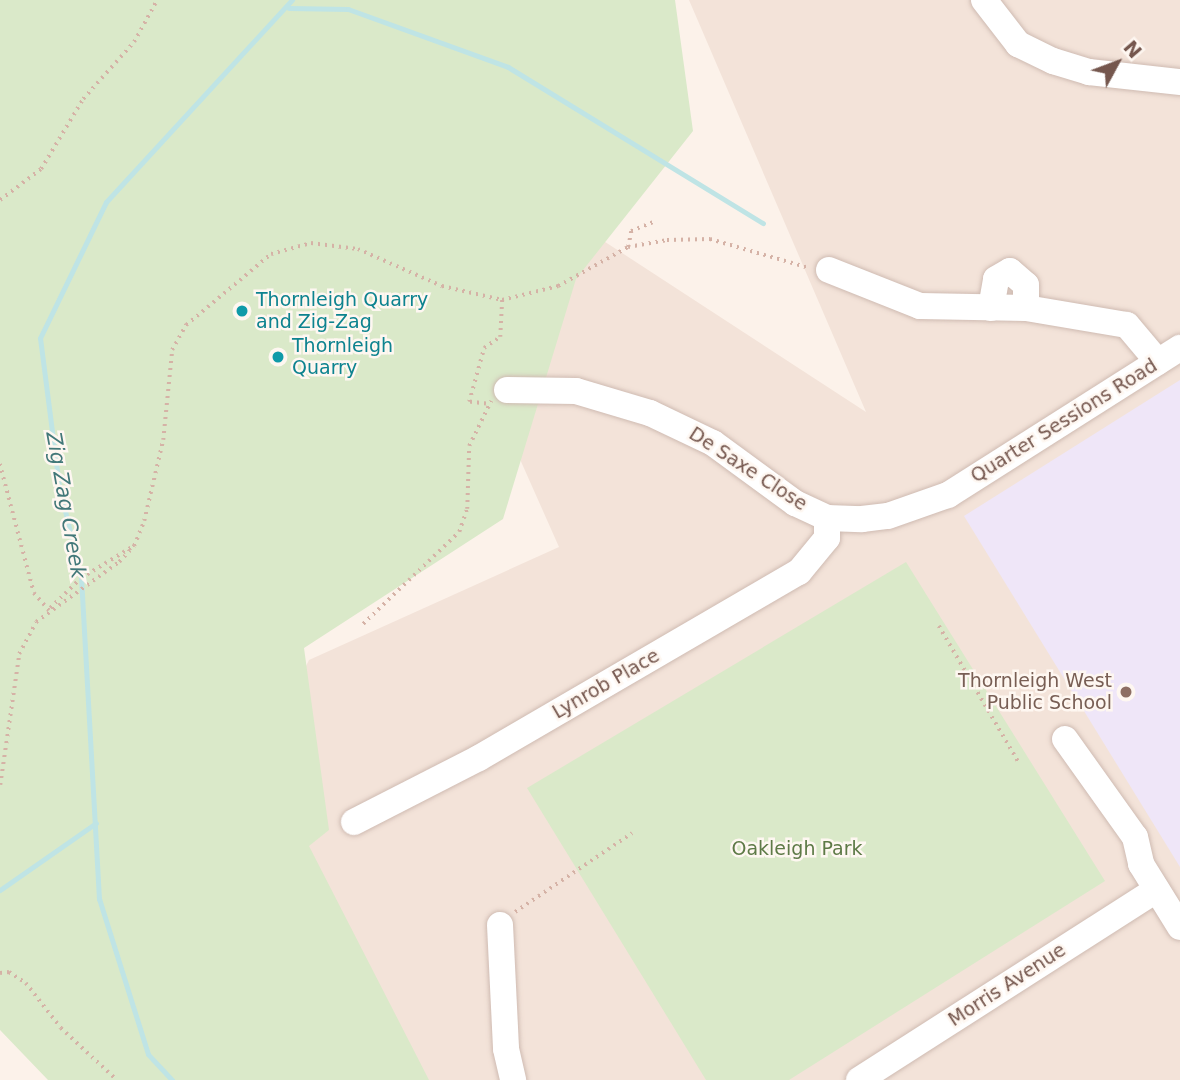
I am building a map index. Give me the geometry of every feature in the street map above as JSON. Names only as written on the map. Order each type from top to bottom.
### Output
[{"type":"street","points":[[984,0],[1018,44],[1053,61],[1089,72],[1180,82]]},
{"type":"street","points":[[829,270],[920,306],[1026,308],[1127,325],[1169,355]]},
{"type":"street","points":[[991,308],[993,285],[1010,271],[1026,285],[1026,308]]},
{"type":"street","name":"Quarter Sessions Road","points":[[948,495],[1169,355]]},
{"type":"street","name":"De Saxe Close","points":[[497,397],[576,391],[650,413],[713,443],[794,503],[827,518],[888,516],[948,495]]},
{"type":"street","name":"Lynrob Place","points":[[354,822],[479,758],[799,572],[827,538],[827,518]]},
{"type":"street","points":[[1065,739],[1135,837],[1141,864],[1180,927]]},
{"type":"street","name":"Morris Avenue","points":[[859,1080],[1156,890]]},
{"type":"street","points":[[500,925],[506,1049],[513,1080]]},
{"type":"path","points":[[0,200],[41,169],[83,99],[134,42],[157,0]]},
{"type":"path","points":[[628,247],[631,231],[656,220]]},
{"type":"path","points":[[49,610],[118,562],[134,547],[163,440],[172,350],[186,325],[271,254],[311,243],[358,249],[442,286],[502,300],[558,286],[628,247],[710,239],[829,270]]},
{"type":"path","points":[[497,397],[469,402],[484,348],[500,337],[502,300]]},
{"type":"path","points":[[363,624],[459,532],[467,509],[469,446],[497,397]]},
{"type":"path","points":[[0,464],[34,593],[49,610]]},
{"type":"path","points":[[0,785],[19,654],[49,610],[81,578],[134,547]]},
{"type":"path","points":[[939,626],[1019,763]]},
{"type":"path","points":[[535,897],[632,834]]},
{"type":"path","points":[[0,973],[9,972],[26,983],[61,1028],[115,1079]]},
{"type":"shaded area","points":[[689,0],[1180,0],[1180,1080],[231,1080],[226,828],[309,660],[559,547],[491,394],[596,236],[866,412]]},
{"type":"shaded area","name":"Thornleigh West Public School","points":[[1180,380],[1180,867],[964,516]]},
{"type":"green space","points":[[0,0],[675,0],[693,131],[576,279],[503,519],[304,648],[329,830],[309,846],[429,1080],[48,1080],[0,1030]]},
{"type":"green space","name":"Oakleigh Park","points":[[906,562],[1105,881],[789,1080],[706,1080],[527,788]]},
{"type":"waterway","name":"Zig Zag Creek","points":[[172,1080],[148,1054],[99,899],[81,578],[59,486],[40,338],[106,202],[292,0]]},
{"type":"waterway","points":[[289,8],[348,9],[508,67],[763,223]]},
{"type":"waterway","points":[[0,890],[96,823]]},
{"type":"place","name":"Thornleigh Quarry and Zig-Zag","points":[[242,311]]},
{"type":"place","name":"Thornleigh Quarry","points":[[278,357]]},
{"type":"place","name":"Thornleigh West Public School","points":[[1126,692]]}]
